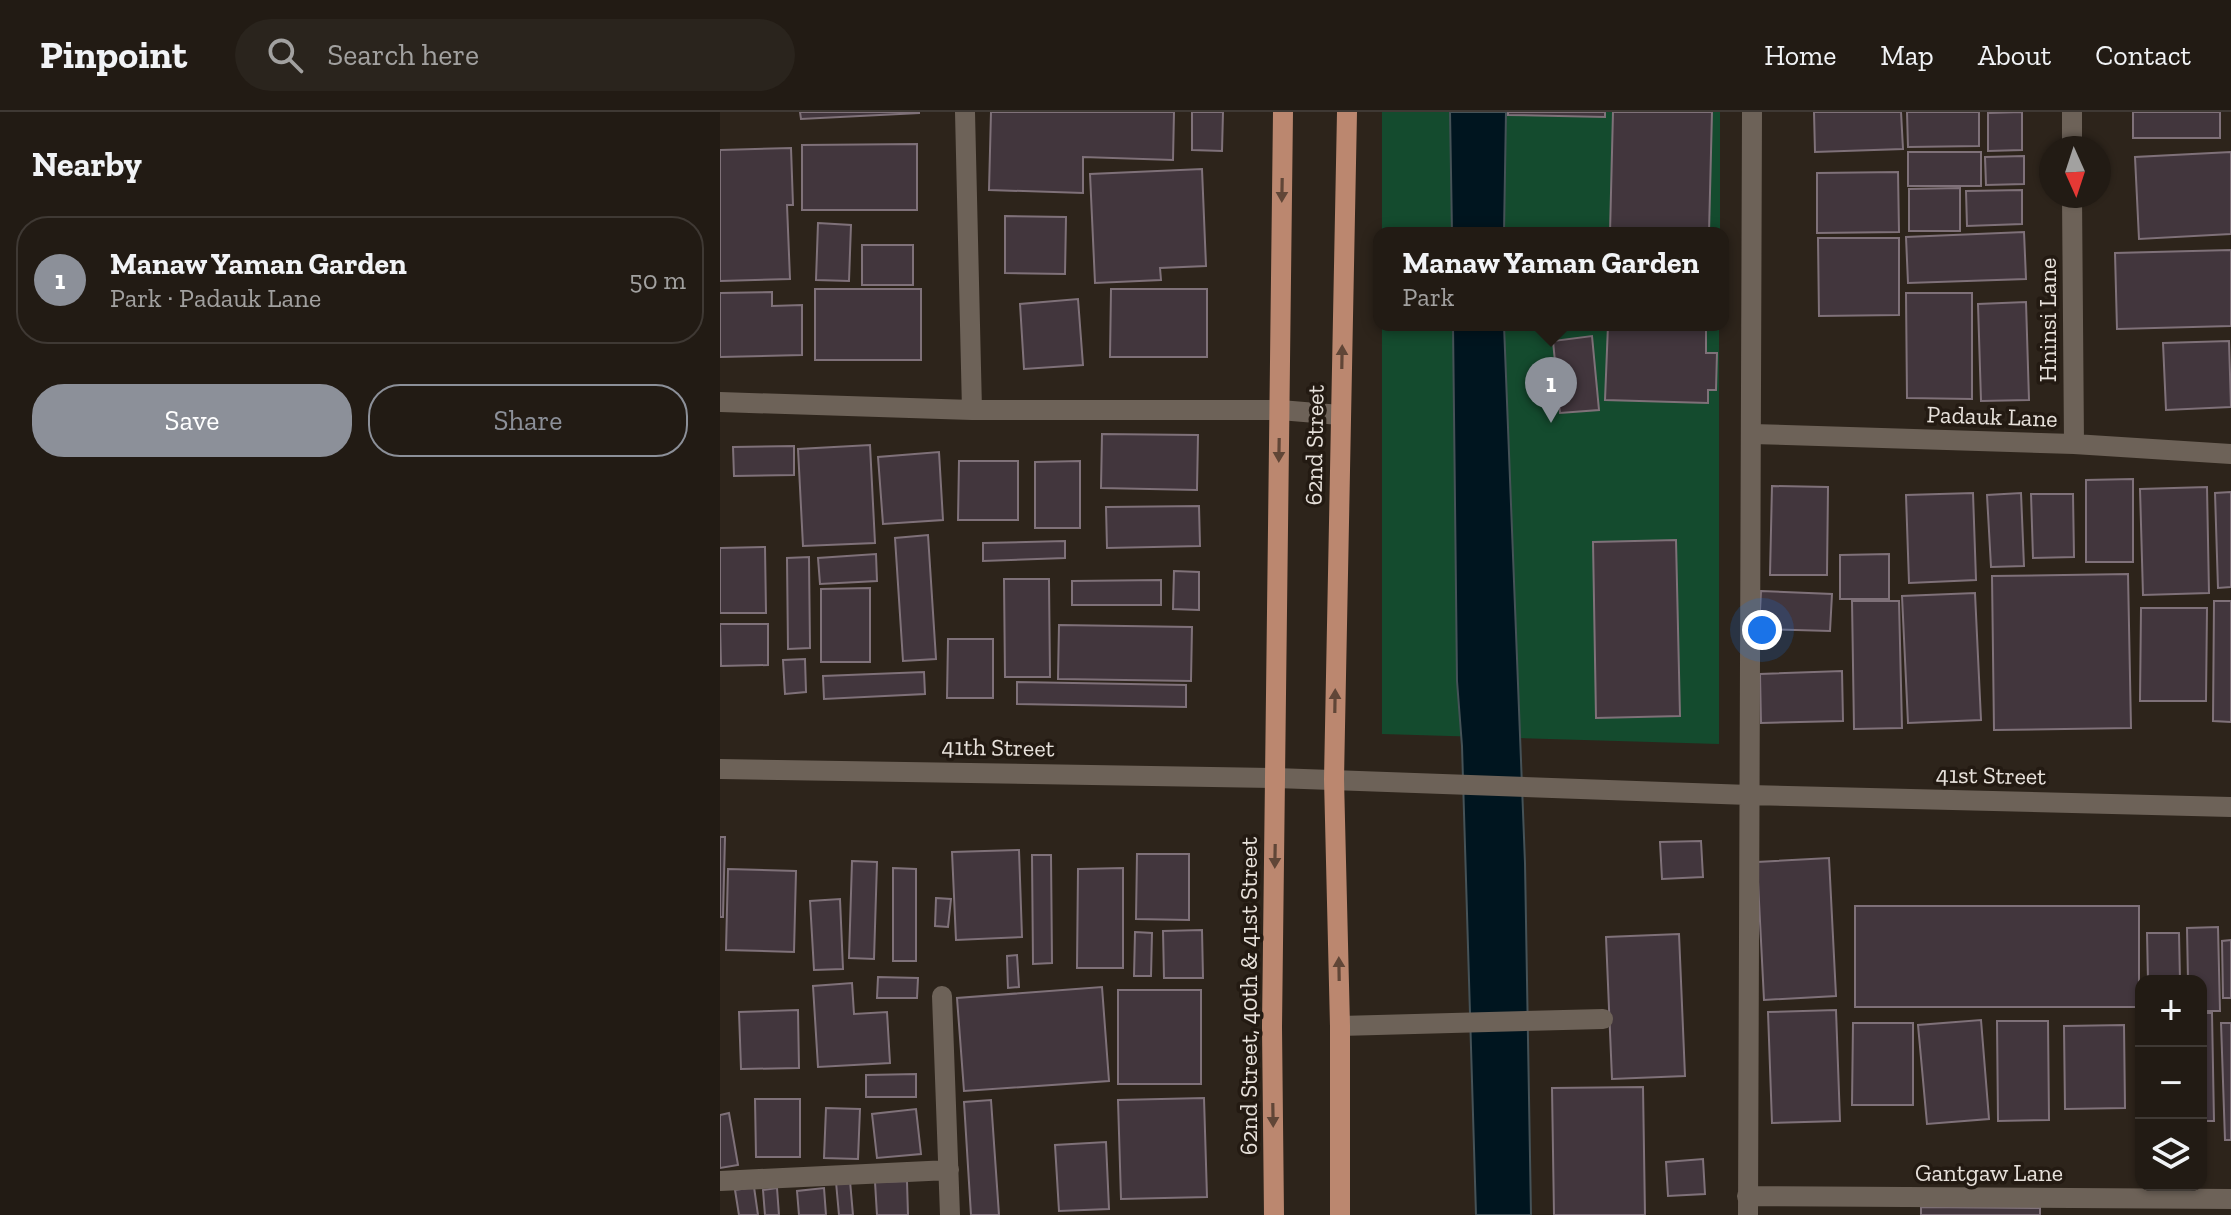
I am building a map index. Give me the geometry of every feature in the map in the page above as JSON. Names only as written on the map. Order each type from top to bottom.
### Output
[{"type":"main road","name":"62nd Street","points":[[1276,778],[1283,112]]},
{"type":"main road","name":"62nd Street","points":[[1334,779],[1347,112]]},
{"type":"main road","name":"62nd Street, 40th & 41st Street","points":[[1274,1215],[1272,1027],[1276,778]]},
{"type":"main road","points":[[1334,779],[1340,1026],[1340,1215]]},
{"type":"street","points":[[965,112],[972,410]]},
{"type":"street","points":[[1748,1206],[1752,112]]},
{"type":"street","points":[[2072,112],[2072,136]]},
{"type":"street","name":"Hninsi Lane","points":[[2072,208],[2074,444]]},
{"type":"street","points":[[720,402],[972,410],[1280,410],[1340,415]]},
{"type":"street","name":"Padauk Lane","points":[[1752,434],[2074,444],[2231,454]]},
{"type":"street","name":"41th Street","points":[[720,769],[1334,779],[1531,787]]},
{"type":"street","name":"41st Street","points":[[1531,787],[2231,807]]},
{"type":"street","points":[[942,996],[950,1215]]},
{"type":"street","points":[[1340,1026],[1603,1019]]},
{"type":"street","points":[[720,1181],[949,1170]]},
{"type":"street","name":"Gantgaw Lane","points":[[1748,1206],[2084,1207],[2231,1199]]},
{"type":"green space","points":[[1382,112],[1720,112],[1720,227],[1382,227]]},
{"type":"green space","points":[[1382,331],[1719,331],[1719,744],[1382,734]]},
{"type":"water","points":[[1450,112],[1506,112],[1504,227],[1452,227]]},
{"type":"water","points":[[1453,331],[1504,331],[1525,863],[1531,1215],[1476,1215],[1462,746],[1457,681]]},
{"type":"building","points":[[800,112],[919,112],[919,113],[801,119]]},
{"type":"building","points":[[991,112],[1174,112],[1173,160],[1083,157],[1083,193],[989,190]]},
{"type":"building","points":[[1192,112],[1223,112],[1222,151],[1192,150]]},
{"type":"building","points":[[1508,112],[1605,112],[1605,117],[1508,115]]},
{"type":"building","points":[[1613,112],[1712,112],[1709,227],[1610,227]]},
{"type":"building","points":[[1814,112],[1901,112],[1903,149],[1815,152]]},
{"type":"building","points":[[1907,112],[1979,112],[1979,146],[1908,147]]},
{"type":"building","points":[[2022,112],[2022,150],[1988,151],[1988,113]]},
{"type":"building","points":[[2133,112],[2220,112],[2220,138],[2133,138]]},
{"type":"building","points":[[917,144],[917,210],[802,210],[802,145]]},
{"type":"building","points":[[791,148],[793,205],[787,205],[790,279],[720,281],[720,150]]},
{"type":"building","points":[[1908,152],[1981,152],[1981,186],[1908,186]]},
{"type":"building","points":[[2231,152],[2231,234],[2139,239],[2135,157]]},
{"type":"building","points":[[2024,156],[2024,184],[1986,185],[1985,157]]},
{"type":"building","points":[[1202,169],[1206,266],[1160,268],[1161,280],[1095,283],[1090,174]]},
{"type":"building","points":[[1898,172],[1899,232],[1817,233],[1817,173]]},
{"type":"building","points":[[1960,188],[1960,231],[1909,231],[1909,189]]},
{"type":"building","points":[[2022,190],[2022,224],[1967,226],[1966,191]]},
{"type":"building","points":[[1005,216],[1066,217],[1065,274],[1005,273]]},
{"type":"building","points":[[818,223],[851,225],[849,281],[816,280]]},
{"type":"building","points":[[2024,232],[2026,279],[1908,283],[1906,237]]},
{"type":"building","points":[[1818,238],[1899,238],[1899,315],[1819,316]]},
{"type":"building","points":[[862,245],[913,245],[913,285],[862,285]]},
{"type":"building","points":[[2231,250],[2231,326],[2117,329],[2115,253]]},
{"type":"building","points":[[815,289],[921,289],[921,360],[815,360]]},
{"type":"building","points":[[1111,289],[1207,289],[1207,357],[1110,357]]},
{"type":"building","points":[[772,292],[772,306],[802,305],[802,355],[720,357],[720,293]]},
{"type":"building","points":[[1906,293],[1972,293],[1972,399],[1907,398]]},
{"type":"building","points":[[1078,299],[1083,365],[1024,369],[1020,304]]},
{"type":"building","points":[[2026,302],[2029,400],[1981,401],[1978,304]]},
{"type":"building","points":[[1608,331],[1706,331],[1706,353],[1717,353],[1716,390],[1708,390],[1708,403],[1605,400]]},
{"type":"building","points":[[1592,336],[1599,410],[1560,413],[1553,341]]},
{"type":"building","points":[[2229,341],[2231,407],[2166,410],[2163,343]]},
{"type":"building","points":[[1102,434],[1198,435],[1197,490],[1101,488]]},
{"type":"building","points":[[870,445],[875,543],[803,546],[798,449]]},
{"type":"building","points":[[794,446],[794,475],[734,476],[733,447]]},
{"type":"building","points":[[939,452],[943,520],[883,524],[878,457]]},
{"type":"building","points":[[959,461],[1018,461],[1018,520],[958,520]]},
{"type":"building","points":[[1080,461],[1080,528],[1035,528],[1035,462]]},
{"type":"building","points":[[2133,479],[2133,562],[2086,562],[2086,480]]},
{"type":"building","points":[[1772,486],[1828,487],[1827,575],[1770,575]]},
{"type":"building","points":[[2207,487],[2209,593],[2143,595],[2140,489]]},
{"type":"building","points":[[2231,492],[2231,587],[2218,588],[2215,493]]},
{"type":"building","points":[[1973,493],[1976,580],[1909,583],[1906,495]]},
{"type":"building","points":[[2021,493],[2024,566],[1991,567],[1987,495]]},
{"type":"building","points":[[2031,494],[2073,494],[2074,557],[2033,558]]},
{"type":"building","points":[[1199,506],[1200,546],[1107,548],[1106,507]]},
{"type":"building","points":[[928,535],[936,659],[903,661],[895,538]]},
{"type":"building","points":[[1676,540],[1680,716],[1596,718],[1593,542]]},
{"type":"building","points":[[1065,541],[1065,558],[983,561],[983,543]]},
{"type":"building","points":[[765,547],[766,613],[720,613],[720,548]]},
{"type":"building","points":[[876,554],[877,581],[820,584],[818,558]]},
{"type":"building","points":[[1889,554],[1889,599],[1840,599],[1840,555]]},
{"type":"building","points":[[809,557],[810,648],[788,649],[787,558]]},
{"type":"building","points":[[1174,571],[1199,572],[1199,610],[1173,609]]},
{"type":"building","points":[[2128,574],[2131,728],[1994,730],[1992,576]]},
{"type":"building","points":[[1004,579],[1049,579],[1050,677],[1005,677]]},
{"type":"building","points":[[1161,580],[1161,605],[1072,605],[1072,581]]},
{"type":"building","points":[[870,588],[870,662],[821,662],[821,589]]},
{"type":"building","points":[[1761,591],[1832,594],[1830,631],[1759,629]]},
{"type":"building","points":[[1975,593],[1981,720],[1908,723],[1902,596]]},
{"type":"building","points":[[1852,601],[1899,601],[1902,728],[1854,729]]},
{"type":"building","points":[[2214,601],[2231,601],[2231,722],[2213,721]]},
{"type":"building","points":[[2141,608],[2207,608],[2206,701],[2140,701]]},
{"type":"building","points":[[720,624],[768,624],[768,665],[721,666]]},
{"type":"building","points":[[1059,625],[1192,627],[1191,681],[1058,679]]},
{"type":"building","points":[[948,639],[993,639],[993,698],[947,698]]},
{"type":"building","points":[[805,659],[806,692],[785,694],[783,660]]},
{"type":"building","points":[[1842,671],[1843,721],[1761,723],[1760,674]]},
{"type":"building","points":[[924,672],[925,694],[824,699],[823,676]]},
{"type":"building","points":[[1017,682],[1186,685],[1186,707],[1017,704]]},
{"type":"building","points":[[720,837],[725,837],[723,917],[720,917]]},
{"type":"building","points":[[1701,841],[1703,877],[1662,879],[1660,842]]},
{"type":"building","points":[[1019,850],[1022,937],[956,940],[952,852]]},
{"type":"building","points":[[1137,854],[1189,854],[1189,920],[1136,919]]},
{"type":"building","points":[[1032,855],[1051,855],[1052,963],[1033,964]]},
{"type":"building","points":[[1829,858],[1836,996],[1764,1000],[1757,862]]},
{"type":"building","points":[[852,861],[877,862],[874,959],[849,958]]},
{"type":"building","points":[[893,868],[916,869],[916,961],[893,961]]},
{"type":"building","points":[[1123,868],[1123,968],[1077,968],[1078,869]]},
{"type":"building","points":[[728,869],[796,871],[794,952],[726,950]]},
{"type":"building","points":[[936,898],[951,899],[948,927],[935,926]]},
{"type":"building","points":[[840,899],[843,969],[814,970],[810,901]]},
{"type":"building","points":[[1855,906],[2139,906],[2139,975],[2135,975],[2135,1007],[1855,1007]]},
{"type":"building","points":[[2218,927],[2220,1011],[2207,1011],[2207,975],[2188,975],[2187,928]]},
{"type":"building","points":[[1202,930],[1203,978],[1164,978],[1163,931]]},
{"type":"building","points":[[1135,932],[1152,933],[1151,976],[1134,976]]},
{"type":"building","points":[[2147,933],[2179,933],[2180,975],[2148,975]]},
{"type":"building","points":[[1679,934],[1685,1076],[1612,1079],[1606,937]]},
{"type":"building","points":[[2231,940],[2231,998],[2223,998],[2222,941]]},
{"type":"building","points":[[1017,955],[1019,987],[1008,988],[1007,956]]},
{"type":"building","points":[[878,977],[918,978],[917,998],[877,998]]},
{"type":"building","points":[[852,983],[854,1014],[887,1012],[890,1063],[818,1067],[813,986]]},
{"type":"building","points":[[1102,987],[1109,1081],[964,1091],[957,998]]},
{"type":"building","points":[[1118,990],[1201,990],[1201,1084],[1118,1084]]},
{"type":"building","points":[[798,1010],[799,1068],[741,1069],[739,1012]]},
{"type":"building","points":[[1836,1010],[1840,1121],[1772,1123],[1768,1012]]},
{"type":"building","points":[[2207,1013],[2212,1013],[2214,1121],[2207,1121]]},
{"type":"building","points":[[1981,1020],[1989,1119],[1927,1124],[1918,1025]]},
{"type":"building","points":[[1997,1021],[2048,1021],[2049,1120],[1998,1121]]},
{"type":"building","points":[[1853,1023],[1913,1023],[1913,1105],[1852,1105]]},
{"type":"building","points":[[2221,1023],[2231,1023],[2231,1140],[2225,1140]]},
{"type":"building","points":[[2124,1025],[2125,1108],[2065,1109],[2064,1026]]},
{"type":"building","points":[[916,1074],[916,1097],[866,1097],[866,1075]]},
{"type":"building","points":[[1643,1087],[1645,1215],[1554,1215],[1552,1088]]},
{"type":"building","points":[[1204,1098],[1207,1197],[1121,1199],[1118,1100]]},
{"type":"building","points":[[755,1099],[800,1099],[800,1157],[756,1157]]},
{"type":"building","points":[[991,1100],[999,1215],[971,1215],[964,1102]]},
{"type":"building","points":[[826,1108],[860,1109],[858,1159],[824,1158]]},
{"type":"building","points":[[916,1109],[921,1154],[877,1158],[872,1114]]},
{"type":"building","points":[[729,1113],[738,1165],[720,1168],[720,1115]]},
{"type":"building","points":[[1106,1142],[1109,1209],[1059,1211],[1055,1145]]},
{"type":"building","points":[[1703,1159],[1705,1194],[1668,1196],[1666,1162]]},
{"type":"building","points":[[850,1181],[853,1215],[839,1215],[836,1182]]},
{"type":"building","points":[[907,1181],[908,1215],[877,1215],[875,1182]]},
{"type":"building","points":[[754,1187],[758,1215],[739,1215],[735,1190]]},
{"type":"building","points":[[777,1188],[779,1215],[765,1215],[763,1190]]},
{"type":"building","points":[[824,1188],[826,1215],[799,1215],[797,1191]]},
{"type":"building","points":[[1921,1207],[2040,1208],[2040,1215],[1921,1215]]},
{"type":"place","name":"Manaw Yaman Garden","points":[[1551,423]]}]
